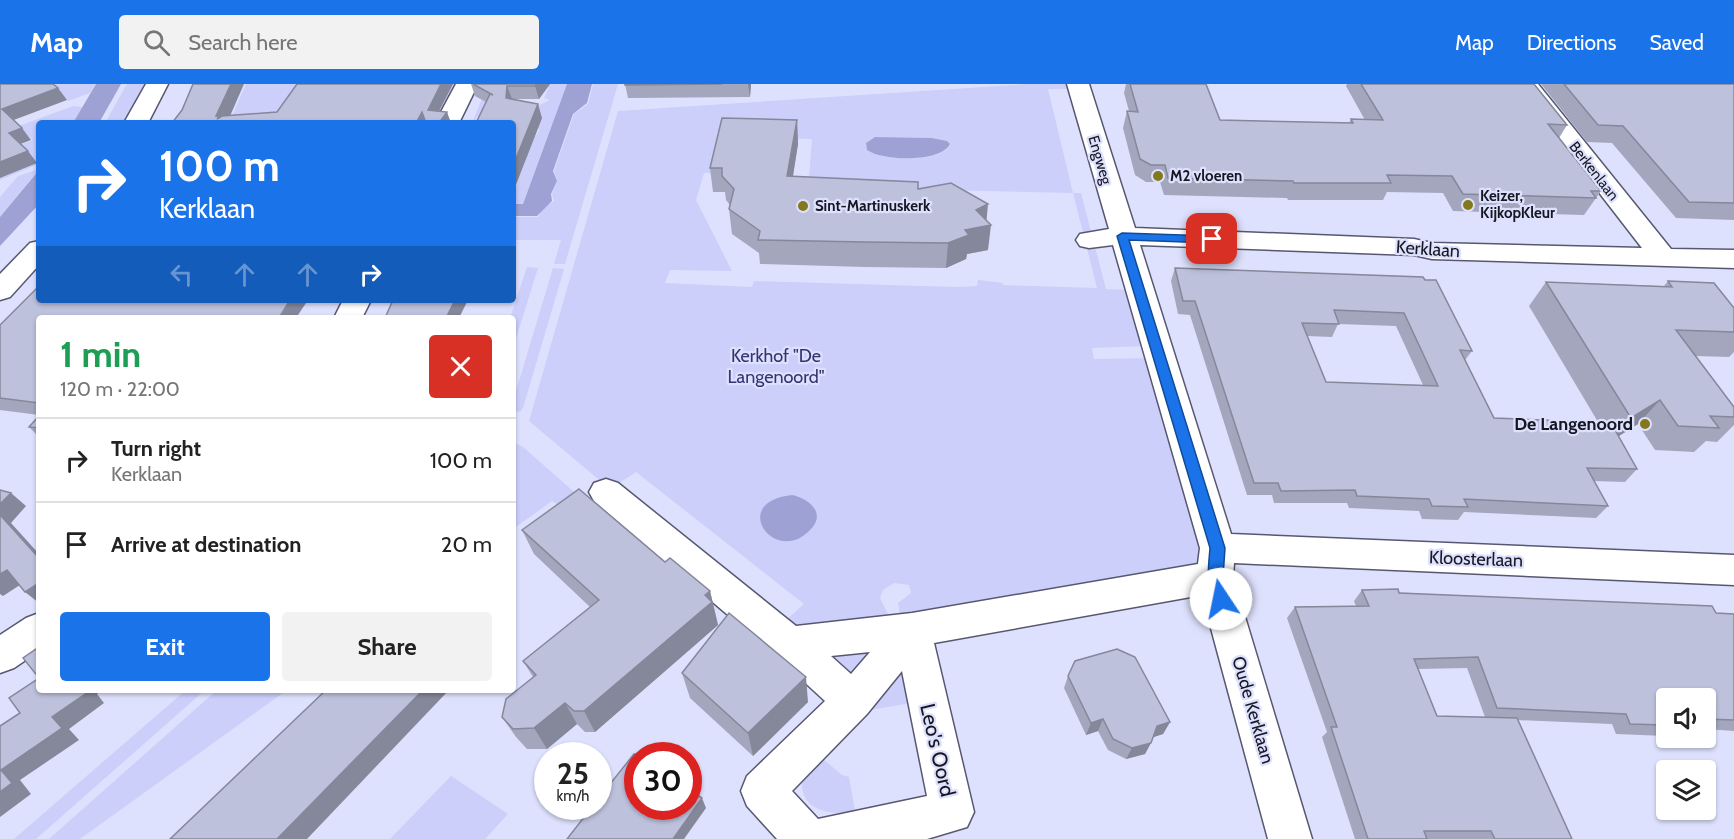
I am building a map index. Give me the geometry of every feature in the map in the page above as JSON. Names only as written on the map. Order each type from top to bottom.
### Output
[{"type":"street","points":[[138,120],[157,84]]},
{"type":"street","points":[[449,120],[467,84]]},
{"type":"street","name":"Engweg","points":[[1078,84],[1122,236]]},
{"type":"street","name":"Berkenlaan","points":[[1526,84],[1663,257]]},
{"type":"street","name":"Kerklaan","points":[[1089,240],[1122,236],[1414,246],[1444,251],[1734,259]]},
{"type":"street","name":"Oude Kerklaan","points":[[1122,236],[1216,563],[1290,839]]},
{"type":"street","points":[[0,291],[36,252]]},
{"type":"street","points":[[606,492],[790,644],[853,701]]},
{"type":"street","points":[[790,644],[912,630],[1216,563]]},
{"type":"street","name":"Kloosterlaan","points":[[1216,563],[1734,570]]},
{"type":"street","points":[[807,839],[762,791],[853,701],[912,630]]},
{"type":"street","name":"Leo's Oord","points":[[823,839],[952,812],[912,630]]},
{"type":"street","points":[[1,653],[36,632]]},
{"type":"green space","points":[[53,84],[95,84],[90,93],[68,101],[62,95],[0,103]]},
{"type":"green space","points":[[127,84],[145,84],[126,120],[107,120]]},
{"type":"green space","points":[[246,84],[459,84],[438,120],[433,120],[441,108],[271,120],[230,120]]},
{"type":"green space","points":[[488,84],[526,84],[567,84],[523,204],[516,204],[518,182],[516,182],[516,168],[526,162],[520,161],[540,129],[510,117],[476,117],[473,120]],"holes":[[[526,84],[549,87],[544,98],[550,100],[535,107],[499,106]]]},
{"type":"green space","points":[[593,84],[618,84],[565,264],[554,264],[561,240],[516,240],[516,217],[538,217],[542,210],[554,201],[552,194],[557,181],[554,171],[574,114],[588,104]]},
{"type":"green space","name":"Kerkhof \"De Langenoord\"","points":[[1028,84],[1072,84],[1074,89],[1048,89],[1073,193],[1081,193],[1106,289],[1131,290],[1149,346],[1092,348],[1094,359],[1151,358],[1206,556],[1200,568],[900,616],[898,603],[911,593],[909,585],[894,583],[883,590],[880,598],[890,617],[791,633],[786,628],[785,621],[804,604],[636,472],[610,489],[529,421],[618,111]],"holes":[[[728,137],[812,139],[809,179],[848,180],[849,188],[1073,193],[1097,288],[1003,285],[1003,283],[978,280],[977,286],[958,287],[754,281],[752,287],[665,283],[670,270],[732,271],[696,200],[704,173],[717,173]],[[875,137],[932,138],[947,141],[950,145],[935,155],[897,158],[875,154],[867,150],[866,143]]]},
{"type":"green space","points":[[73,106],[83,107],[75,120],[36,120],[36,165],[0,180],[0,153],[33,140],[19,127],[0,133]]},
{"type":"green space","points":[[36,170],[0,217],[0,197],[18,176]]},
{"type":"green space","points":[[527,267],[538,268],[516,338],[516,315],[511,315]]},
{"type":"green space","points":[[553,268],[564,269],[520,412],[516,411],[516,391]]},
{"type":"green space","points":[[516,444],[523,447],[582,499],[559,505],[552,501],[516,527]]},
{"type":"green space","points":[[880,646],[853,684],[828,653]]},
{"type":"green space","points":[[907,669],[917,702],[864,711],[901,671]]},
{"type":"green space","points":[[183,693],[202,693],[36,839],[14,839]]},
{"type":"green space","points":[[214,693],[283,693],[80,839],[49,839]]},
{"type":"green space","points":[[817,754],[842,775],[849,777],[855,811],[834,813],[824,811],[808,802],[802,785],[804,773],[807,765]]},
{"type":"green space","points":[[451,776],[508,814],[485,839],[390,839]]},
{"type":"shaded area","points":[[96,84],[121,84],[101,120],[75,120]]},
{"type":"shaded area","points":[[567,84],[592,84],[587,103],[573,114],[553,171],[557,181],[551,194],[552,201],[537,216],[516,216],[516,204],[523,204]]},
{"type":"shaded area","points":[[875,137],[932,138],[947,141],[950,144],[944,150],[924,157],[897,158],[875,154],[867,150],[866,143]]},
{"type":"shaded area","points":[[36,174],[36,207],[0,246],[0,217]]},
{"type":"shaded area","points":[[792,495],[809,503],[817,517],[811,529],[797,539],[784,541],[772,537],[764,529],[760,519],[763,509],[773,500]]},
{"type":"building","points":[[0,84],[53,84],[58,88],[2,109],[22,128],[9,133],[28,151],[0,162]]},
{"type":"building","points":[[193,84],[231,84],[216,116],[219,116],[217,119],[222,116],[277,112],[297,84],[441,84],[428,110],[447,112],[441,120],[425,120],[422,112],[418,120],[174,120],[182,110]]},
{"type":"building","points":[[473,84],[536,84],[535,86],[507,86],[506,98],[538,104],[516,159],[516,120],[477,120],[490,94],[493,95]]},
{"type":"building","points":[[625,84],[722,84],[625,85]]},
{"type":"building","points":[[1130,84],[1206,84],[1220,120],[1353,123],[1351,119],[1383,120],[1361,84],[1534,84],[1567,125],[1548,124],[1601,191],[1591,191],[1596,198],[1463,194],[1452,176],[1387,175],[1391,183],[1294,183],[1293,181],[1168,178],[1165,165],[1151,165],[1140,159],[1127,111],[1138,112]]},
{"type":"building","points":[[1564,84],[1734,84],[1734,203],[1689,202],[1623,126],[1598,125]]},
{"type":"building","name":"Sint-Martinuskerk","points":[[722,118],[797,120],[787,176],[918,182],[918,189],[951,183],[988,204],[976,210],[991,225],[965,230],[969,235],[948,243],[758,240],[760,231],[729,209],[734,189],[722,176],[722,168],[710,168]]},
{"type":"building","points":[[1175,268],[1423,277],[1425,280],[1436,280],[1472,351],[1460,350],[1494,418],[1611,423],[1637,469],[1587,468],[1608,506],[1464,499],[1468,507],[1432,506],[1429,499],[1357,496],[1355,490],[1281,491],[1278,483],[1254,483],[1195,301],[1183,301]],"holes":[[[1334,310],[1404,313],[1438,386],[1326,382],[1302,323],[1339,324]]]},
{"type":"building","points":[[1668,281],[1714,283],[1734,308],[1734,332],[1676,330],[1734,407],[1734,417],[1710,416],[1719,428],[1678,426],[1660,400],[1631,418],[1546,282],[1672,287]]},
{"type":"building","points":[[36,289],[36,303],[288,303],[281,315],[36,315],[36,403],[0,398],[0,325]]},
{"type":"building","points":[[392,303],[454,303],[448,315],[386,315]]},
{"type":"building","points":[[36,419],[36,428],[29,427]]},
{"type":"building","points":[[579,489],[665,562],[670,558],[710,591],[705,595],[712,602],[584,711],[574,711],[565,703],[534,728],[513,729],[502,717],[506,699],[536,675],[523,661],[599,600],[522,530]]},
{"type":"building","points":[[0,490],[11,493],[0,504]]},
{"type":"building","points":[[0,515],[36,555],[36,585],[25,592],[7,570],[0,574]]},
{"type":"building","points":[[1398,589],[1399,593],[1712,606],[1716,613],[1734,614],[1734,720],[1716,719],[1716,688],[1656,688],[1656,725],[1630,724],[1626,714],[1497,708],[1478,657],[1414,659],[1437,716],[1517,718],[1572,839],[1495,839],[1491,831],[1424,831],[1427,839],[1368,839],[1331,727],[1337,727],[1295,607],[1369,606],[1362,590]]},
{"type":"building","points":[[729,613],[806,677],[748,733],[682,673]]},
{"type":"building","points":[[36,649],[36,674],[23,658]]},
{"type":"building","points":[[1117,649],[1135,657],[1170,722],[1157,726],[1151,743],[1132,748],[1113,739],[1103,719],[1091,723],[1068,676],[1075,661]]},
{"type":"building","points":[[36,680],[36,693],[87,693],[52,717],[62,728],[1,770],[12,783],[0,792],[0,726],[20,713],[9,698]]},
{"type":"building","points":[[323,693],[420,693],[277,839],[170,839]]},
{"type":"building","points":[[624,766],[624,820],[686,820],[673,839],[567,839],[582,820],[612,820],[612,782]]},
{"type":"place","name":"M2 vloeren","points":[[1158,176]]},
{"type":"place","name":"Keizer, KijkopKleur","points":[[1468,205]]},
{"type":"place","name":"Sint-Martinuskerk","points":[[803,206]]},
{"type":"place","name":"De Langenoord","points":[[1645,424]]},
{"type":"route","points":[[1212,239],[1122,236],[1218,548],[1215,577],[1221,599]]}]
